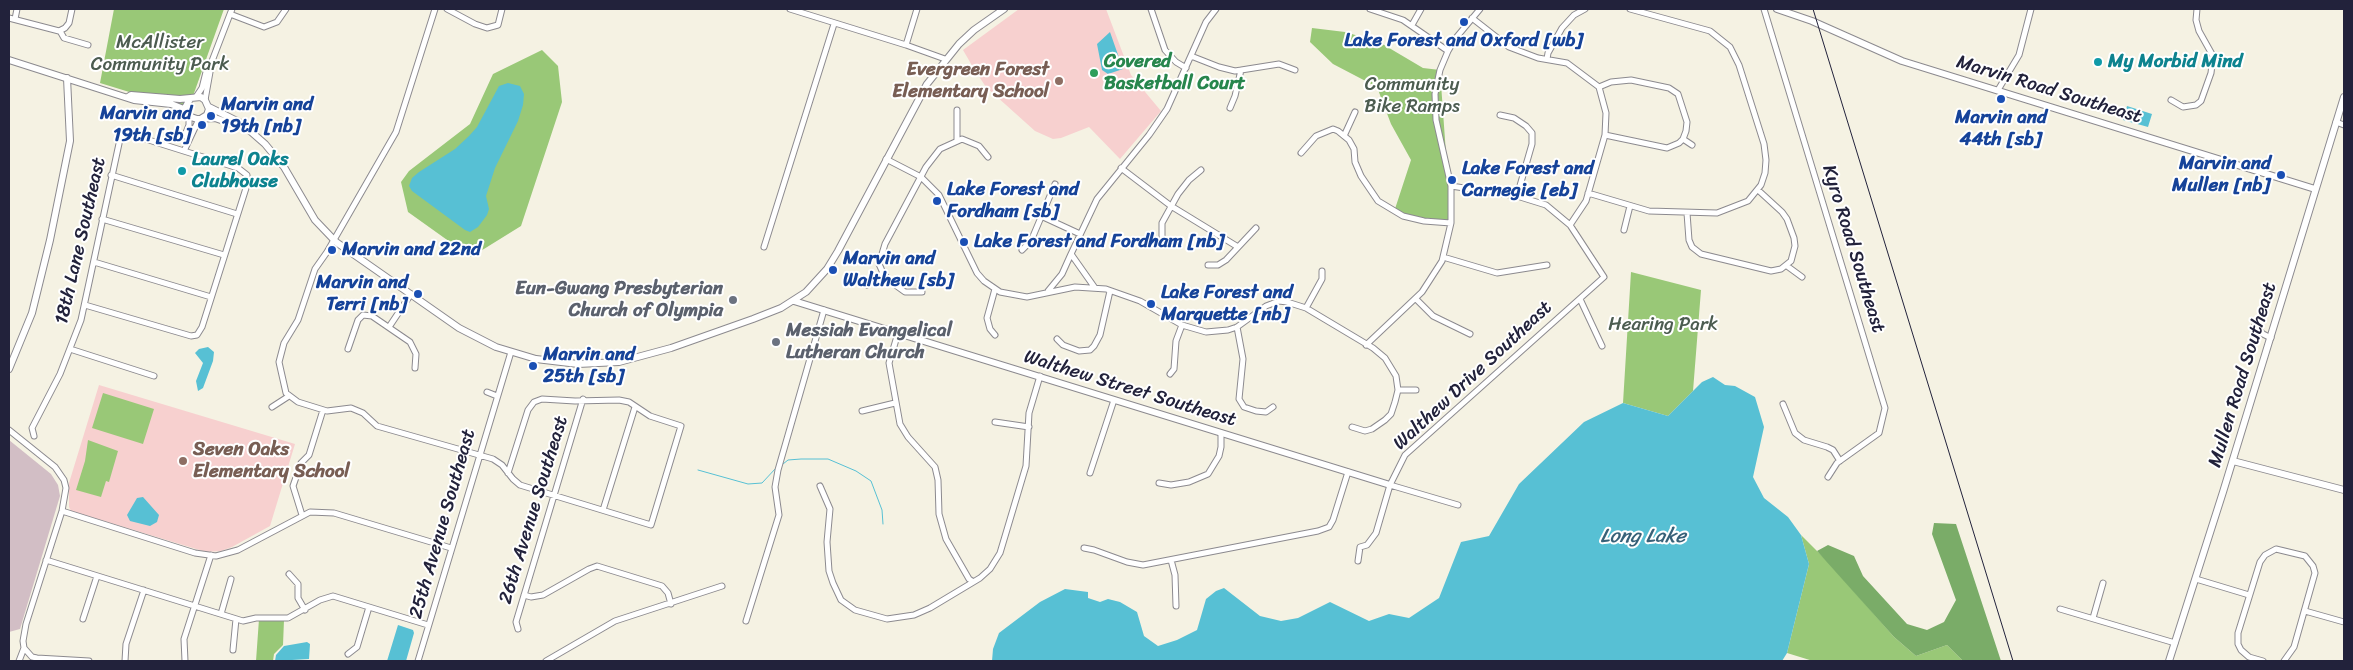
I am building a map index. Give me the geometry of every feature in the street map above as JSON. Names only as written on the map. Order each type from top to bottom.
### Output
[{"type":"street","points":[[15,20],[17,9]]},
{"type":"street","points":[[60,30],[69,23],[72,9]]},
{"type":"street","points":[[286,9],[277,22],[264,26],[231,11],[212,61],[205,100],[209,107],[241,123],[244,128],[258,137],[278,159],[309,212],[334,240],[410,294],[477,338],[511,352],[536,359],[568,364],[601,364],[630,360],[732,327],[781,308],[794,301],[814,285],[833,260],[921,93],[945,59],[974,30],[1004,9]]},
{"type":"street","points":[[434,9],[396,132],[334,240],[315,269],[298,320],[284,343],[280,371],[289,396],[298,402],[323,410],[351,408],[363,413],[377,426],[493,459],[502,465],[508,473],[520,485],[651,525],[682,426],[650,416],[619,400],[542,398],[534,402],[528,410],[508,473]]},
{"type":"street","points":[[447,9],[475,24],[487,28],[498,25],[502,9]]},
{"type":"street","points":[[790,9],[945,59]]},
{"type":"street","points":[[906,45],[917,9]]},
{"type":"street","points":[[1151,9],[1165,50],[1176,62],[1186,68]]},
{"type":"street","points":[[1047,292],[1062,274],[1096,199],[1160,120],[1206,22],[1216,9]]},
{"type":"street","points":[[1370,9],[1390,14],[1412,25],[1448,51]]},
{"type":"street","points":[[1412,25],[1421,9]]},
{"type":"street","points":[[1366,345],[1416,299],[1433,277],[1444,256],[1451,224],[1451,186],[1434,105],[1440,70],[1448,51],[1480,9]]},
{"type":"street","points":[[1570,9],[1574,15]]},
{"type":"street","points":[[1547,59],[1555,38],[1574,15],[1586,9]]},
{"type":"street","points":[[1588,193],[1649,212],[1725,212],[1748,201],[1758,190],[1765,173],[1764,144],[1739,64],[1730,47],[1710,31],[1630,9]]},
{"type":"street","name":"Kyro Road Southeast","points":[[1764,9],[1885,408],[1879,432],[1840,461],[1831,469],[1828,476]]},
{"type":"street","name":"Marvin Road Southeast","points":[[1777,9],[1812,21],[1891,57],[2315,189]]},
{"type":"street","points":[[1998,90],[2019,55],[2031,9]]},
{"type":"street","points":[[2171,100],[2182,107],[2196,105],[2201,101],[2211,73],[2213,56],[2198,28],[2197,9]]},
{"type":"street","points":[[9,18],[60,30]]},
{"type":"street","points":[[1451,186],[1517,196],[1546,205],[1570,225],[1578,215],[1588,193],[1605,135],[1606,113],[1599,87],[1566,63],[1509,47],[1472,18]]},
{"type":"street","points":[[764,247],[834,24]]},
{"type":"street","points":[[60,30],[64,38],[88,45]]},
{"type":"street","points":[[1191,56],[1219,67],[1241,70],[1279,64],[1295,70]]},
{"type":"street","points":[[9,60],[128,96],[138,101],[171,104],[200,119],[222,119],[239,128],[244,128]]},
{"type":"street","points":[[188,138],[185,135],[189,125],[187,103],[202,88],[207,68],[212,61]]},
{"type":"street","points":[[1230,108],[1241,70]]},
{"type":"street","points":[[9,369],[32,313],[50,240],[70,140],[67,78]]},
{"type":"street","points":[[1599,87],[1611,82],[1639,80],[1674,90],[1681,100],[1687,122],[1683,139],[1674,146],[1661,148],[1605,135]]},
{"type":"street","points":[[128,96],[205,100]]},
{"type":"street","name":"Mullen Road Southeast","points":[[2169,661],[2233,461],[2344,97]]},
{"type":"street","points":[[85,305],[192,336],[198,335],[248,179],[243,170],[184,151],[188,138],[191,138],[200,119],[207,115],[209,107]]},
{"type":"street","points":[[957,110],[957,140]]},
{"type":"street","points":[[1344,136],[1355,112]]},
{"type":"street","points":[[1500,115],[1514,118],[1526,126],[1532,133],[1532,144],[1517,196]]},
{"type":"street","points":[[2336,122],[2344,125]]},
{"type":"street","points":[[1301,153],[1316,136],[1333,129],[1344,136],[1354,149],[1355,162],[1361,176],[1378,201],[1403,216],[1451,224]]},
{"type":"street","name":"18th Lane Southeast","points":[[34,436],[32,428],[70,349],[85,305],[120,139],[124,135],[136,136],[184,151]]},
{"type":"street","points":[[1683,139],[1692,145]]},
{"type":"street","points":[[922,292],[905,292],[891,282],[883,273],[879,264],[882,253],[921,177],[940,149],[957,140],[970,141],[979,146],[988,157]]},
{"type":"street","points":[[886,159],[921,177],[943,201],[977,273],[995,289],[1007,294],[1027,297],[1075,287],[1095,288],[1140,301],[1182,325],[1206,332],[1228,330],[1237,327],[1266,306],[1279,301],[1306,308],[1385,358],[1396,376],[1398,390],[1391,414],[1379,426],[1365,431],[1352,427]]},
{"type":"street","points":[[1121,168],[1171,206],[1238,247]]},
{"type":"street","points":[[1162,236],[1162,223],[1171,206],[1189,180],[1201,170]]},
{"type":"street","points":[[111,175],[238,214]]},
{"type":"street","points":[[1022,250],[1030,241],[1055,184]]},
{"type":"street","points":[[1687,213],[1689,240],[1692,247],[1701,254],[1771,271],[1787,266],[1791,261],[1795,246],[1792,230],[1782,212],[1758,190]]},
{"type":"street","points":[[1624,230],[1630,206]]},
{"type":"street","points":[[1042,216],[1080,234]]},
{"type":"street","points":[[102,219],[224,255]]},
{"type":"street","name":"Walthew Drive Southeast","points":[[1358,561],[1360,547],[1367,545],[1376,533],[1390,485],[1405,455],[1604,277],[1570,225]]},
{"type":"street","points":[[1208,266],[1218,265],[1256,228]]},
{"type":"street","points":[[1071,254],[1095,288]]},
{"type":"street","points":[[1444,256],[1497,272],[1548,266]]},
{"type":"street","points":[[94,262],[211,297]]},
{"type":"street","points":[[1787,266],[1802,278]]},
{"type":"street","points":[[1306,308],[1322,279],[1322,270]]},
{"type":"street","points":[[867,285],[883,273]]},
{"type":"street","points":[[995,289],[987,318],[995,335]]},
{"type":"street","points":[[1057,339],[1063,345],[1078,351],[1090,350],[1100,335],[1110,291]]},
{"type":"street","points":[[389,327],[410,294]]},
{"type":"street","points":[[1416,299],[1433,316],[1470,334]]},
{"type":"street","points":[[1580,299],[1602,346]]},
{"type":"street","name":"Walthew Street Southeast","points":[[794,301],[1458,505]]},
{"type":"street","points":[[746,621],[779,515],[775,487],[778,470],[824,310]]},
{"type":"street","points":[[348,349],[358,320],[363,315],[372,316],[410,342],[416,354],[416,368]]},
{"type":"street","points":[[1170,374],[1174,369],[1176,341],[1182,325]]},
{"type":"street","points":[[2255,325],[2271,338]]},
{"type":"street","points":[[1237,327],[1243,359],[1239,399],[1244,407],[1256,411],[1266,412],[1273,407]]},
{"type":"street","points":[[898,333],[889,363],[895,403],[905,434],[934,467],[938,480],[939,514],[946,539],[968,579],[972,581]]},
{"type":"street","points":[[70,349],[154,376]]},
{"type":"street","name":"25th Avenue Southeast","points":[[418,661],[478,455],[511,352]]},
{"type":"street","points":[[820,486],[830,509],[827,542],[829,571],[837,592],[846,605],[865,614],[895,619],[930,608],[972,581],[977,580],[990,569],[1000,554],[1026,466],[1030,413],[1040,376]]},
{"type":"street","points":[[1398,390],[1416,390]]},
{"type":"street","points":[[487,392],[497,396]]},
{"type":"street","points":[[272,407],[289,396]]},
{"type":"street","name":"26th Avenue Southeast","points":[[518,629],[516,622],[583,400]]},
{"type":"street","points":[[1090,472],[1114,400]]},
{"type":"street","points":[[862,411],[895,403]]},
{"type":"street","points":[[1783,404],[1795,433],[1804,440],[1833,450],[1840,461]]},
{"type":"street","points":[[603,510],[635,407]]},
{"type":"street","points":[[302,515],[293,486],[301,464],[309,455],[323,410]]},
{"type":"street","points":[[995,422],[1029,427]]},
{"type":"street","points":[[9,430],[60,472],[66,488],[62,511],[24,633],[24,648],[19,661]]},
{"type":"street","points":[[1159,483],[1171,485],[1189,482],[1208,474],[1219,456],[1221,433]]},
{"type":"street","points":[[2233,461],[2308,478],[2344,490]]},
{"type":"street","points":[[1084,548],[1127,562],[1143,565],[1297,537],[1328,526],[1337,510],[1348,472]]},
{"type":"street","points":[[62,511],[195,553],[210,555],[224,555],[238,550],[310,512],[334,514],[451,548]]},
{"type":"street","points":[[2263,661],[2249,657],[2241,650],[2238,644],[2238,633],[2260,562],[2265,555],[2276,549],[2298,554],[2309,560],[2315,572],[2292,652],[2284,661]]},
{"type":"street","points":[[185,661],[184,639],[210,555]]},
{"type":"street","points":[[46,560],[243,621],[256,618],[288,618],[320,600],[333,596],[428,625]]},
{"type":"street","points":[[1171,560],[1175,575],[1176,606]]},
{"type":"street","points":[[524,595],[531,597],[543,595],[597,566],[662,586],[668,593],[671,604]]},
{"type":"street","points":[[290,574],[298,584],[298,598],[305,610]]},
{"type":"street","points":[[83,619],[97,576]]},
{"type":"street","points":[[221,614],[231,579]]},
{"type":"street","points":[[2196,579],[2250,596]]},
{"type":"street","points":[[2093,618],[2104,583]]},
{"type":"street","points":[[546,661],[612,622],[722,586]]},
{"type":"street","points":[[125,661],[126,644],[144,590]]},
{"type":"street","points":[[348,654],[358,647],[369,607]]},
{"type":"street","points":[[2060,609],[2175,642]]},
{"type":"street","points":[[2305,610],[2344,622]]},
{"type":"street","points":[[233,650],[236,618]]},
{"type":"street","points":[[24,648],[32,657],[89,661]]},
{"type":"shaded area","name":"Evergreen Forest Elementary School","points":[[1019,9],[1106,9],[1131,75],[1161,111],[1120,159],[1089,127],[1061,138],[1053,139],[1035,131],[986,87],[963,50]]},
{"type":"shaded area","name":"Seven Oaks Elementary School","points":[[99,385],[295,444],[270,526],[232,547],[221,551],[206,552],[71,511],[69,507],[69,483]]},
{"type":"shaded area","points":[[9,440],[51,474],[58,485],[60,496],[20,629],[9,632]]},
{"type":"green space","name":"McAllister Community Park","points":[[114,9],[224,9],[188,110],[100,83]]},
{"type":"green space","name":"Community Bike Ramps","points":[[1312,28],[1345,32],[1379,42],[1423,68],[1440,70],[1451,223],[1403,216],[1394,212],[1411,160],[1391,124],[1377,87],[1333,64],[1310,42]]},
{"type":"green space","points":[[542,50],[558,66],[562,102],[521,226],[471,257],[408,212],[401,182],[409,171],[470,124],[493,74]]},
{"type":"green space","name":"Hearing Park","points":[[1631,272],[1701,290],[1693,391],[1668,416],[1623,403]]},
{"type":"green space","points":[[103,393],[154,409],[143,444],[92,428]]},
{"type":"green space","points":[[88,440],[118,451],[109,482],[106,481],[101,497],[76,490],[85,461]]},
{"type":"green space","points":[[1934,523],[1956,524],[2001,661],[1963,661],[1947,645],[1916,656],[1894,637],[1817,551],[1828,545],[1854,556],[1863,576],[1907,624],[1927,630],[1944,622],[1956,600],[1932,534]]},
{"type":"green space","points":[[1801,535],[1830,564],[1894,637],[1916,656],[1947,645],[1963,661],[1813,661],[1787,653],[1809,564]]},
{"type":"green space","points":[[259,619],[284,620],[283,645],[274,654],[273,661],[256,661]]},
{"type":"water","points":[[1110,32],[1123,69],[1108,74],[1102,70],[1097,44]]},
{"type":"water","points":[[508,83],[520,86],[524,94],[523,105],[518,121],[495,168],[486,196],[489,209],[487,215],[478,227],[470,232],[412,191],[409,186],[412,178],[419,172],[455,149],[469,136],[477,127],[499,86]]},
{"type":"water","points":[[2127,106],[2152,114],[2148,127],[2123,120]]},
{"type":"water","points":[[208,347],[214,352],[213,361],[203,388],[198,391],[196,381],[203,363],[195,353],[199,349]]},
{"type":"water","name":"Long Lake","points":[[1713,377],[1725,385],[1735,386],[1755,397],[1764,427],[1753,477],[1764,498],[1788,517],[1801,535],[1809,564],[1787,653],[1782,661],[992,661],[993,649],[999,633],[1040,602],[1065,589],[1088,592],[1088,598],[1100,602],[1108,599],[1120,602],[1137,612],[1144,636],[1158,646],[1177,640],[1197,630],[1206,599],[1216,591],[1224,588],[1260,616],[1281,621],[1298,618],[1330,602],[1369,621],[1389,614],[1409,618],[1439,598],[1461,542],[1489,536],[1519,484],[1584,422],[1623,403],[1668,416],[1702,382]]},
{"type":"water","points":[[143,497],[159,515],[157,522],[150,526],[130,521],[127,515],[137,498]]},
{"type":"water","points":[[398,625],[413,630],[414,633],[406,661],[387,661]]},
{"type":"water","points":[[307,642],[310,644],[309,659],[275,661],[276,655],[284,646]]},
{"type":"waterway","points":[[783,464],[788,460],[828,459],[856,471],[871,481],[882,510],[883,524]]},
{"type":"waterway","points":[[698,470],[748,484],[762,483],[776,468]]},
{"type":"railway","points":[[1813,9],[2013,661]]},
{"type":"place","name":"Lake Forest and Oxford [wb]","points":[[1464,22]]},
{"type":"place","name":"My Morbid Mind","points":[[2098,62]]},
{"type":"place","name":"Covered Basketball Court","points":[[1094,73]]},
{"type":"place","name":"Evergreen Forest Elementary School","points":[[1059,81]]},
{"type":"place","name":"Marvin and 44th [sb]","points":[[2001,99]]},
{"type":"place","name":"Marvin and 19th [nb]","points":[[211,116]]},
{"type":"place","name":"Marvin and 19th [sb]","points":[[202,125]]},
{"type":"place","name":"Laurel Oaks Clubhouse","points":[[182,171]]},
{"type":"place","name":"Marvin and Mullen [nb]","points":[[2281,175]]},
{"type":"place","name":"Lake Forest and Carnegie [eb]","points":[[1452,180]]},
{"type":"place","name":"Lake Forest and Fordham [sb]","points":[[937,201]]},
{"type":"place","name":"Lake Forest and Fordham [nb]","points":[[964,242]]},
{"type":"place","name":"Marvin and 22nd","points":[[332,250]]},
{"type":"place","name":"Marvin and Walthew [sb]","points":[[833,270]]},
{"type":"place","name":"Marvin and Terri [nb]","points":[[418,294]]},
{"type":"place","name":"Eun-Gwang Presbyterian Church of Olympia","points":[[733,300]]},
{"type":"place","name":"Lake Forest and Marquette [nb]","points":[[1151,304]]},
{"type":"place","name":"Messiah Evangelical Lutheran Church","points":[[776,342]]},
{"type":"place","name":"Marvin and 25th [sb]","points":[[533,366]]},
{"type":"place","name":"Seven Oaks Elementary School","points":[[183,461]]}]
